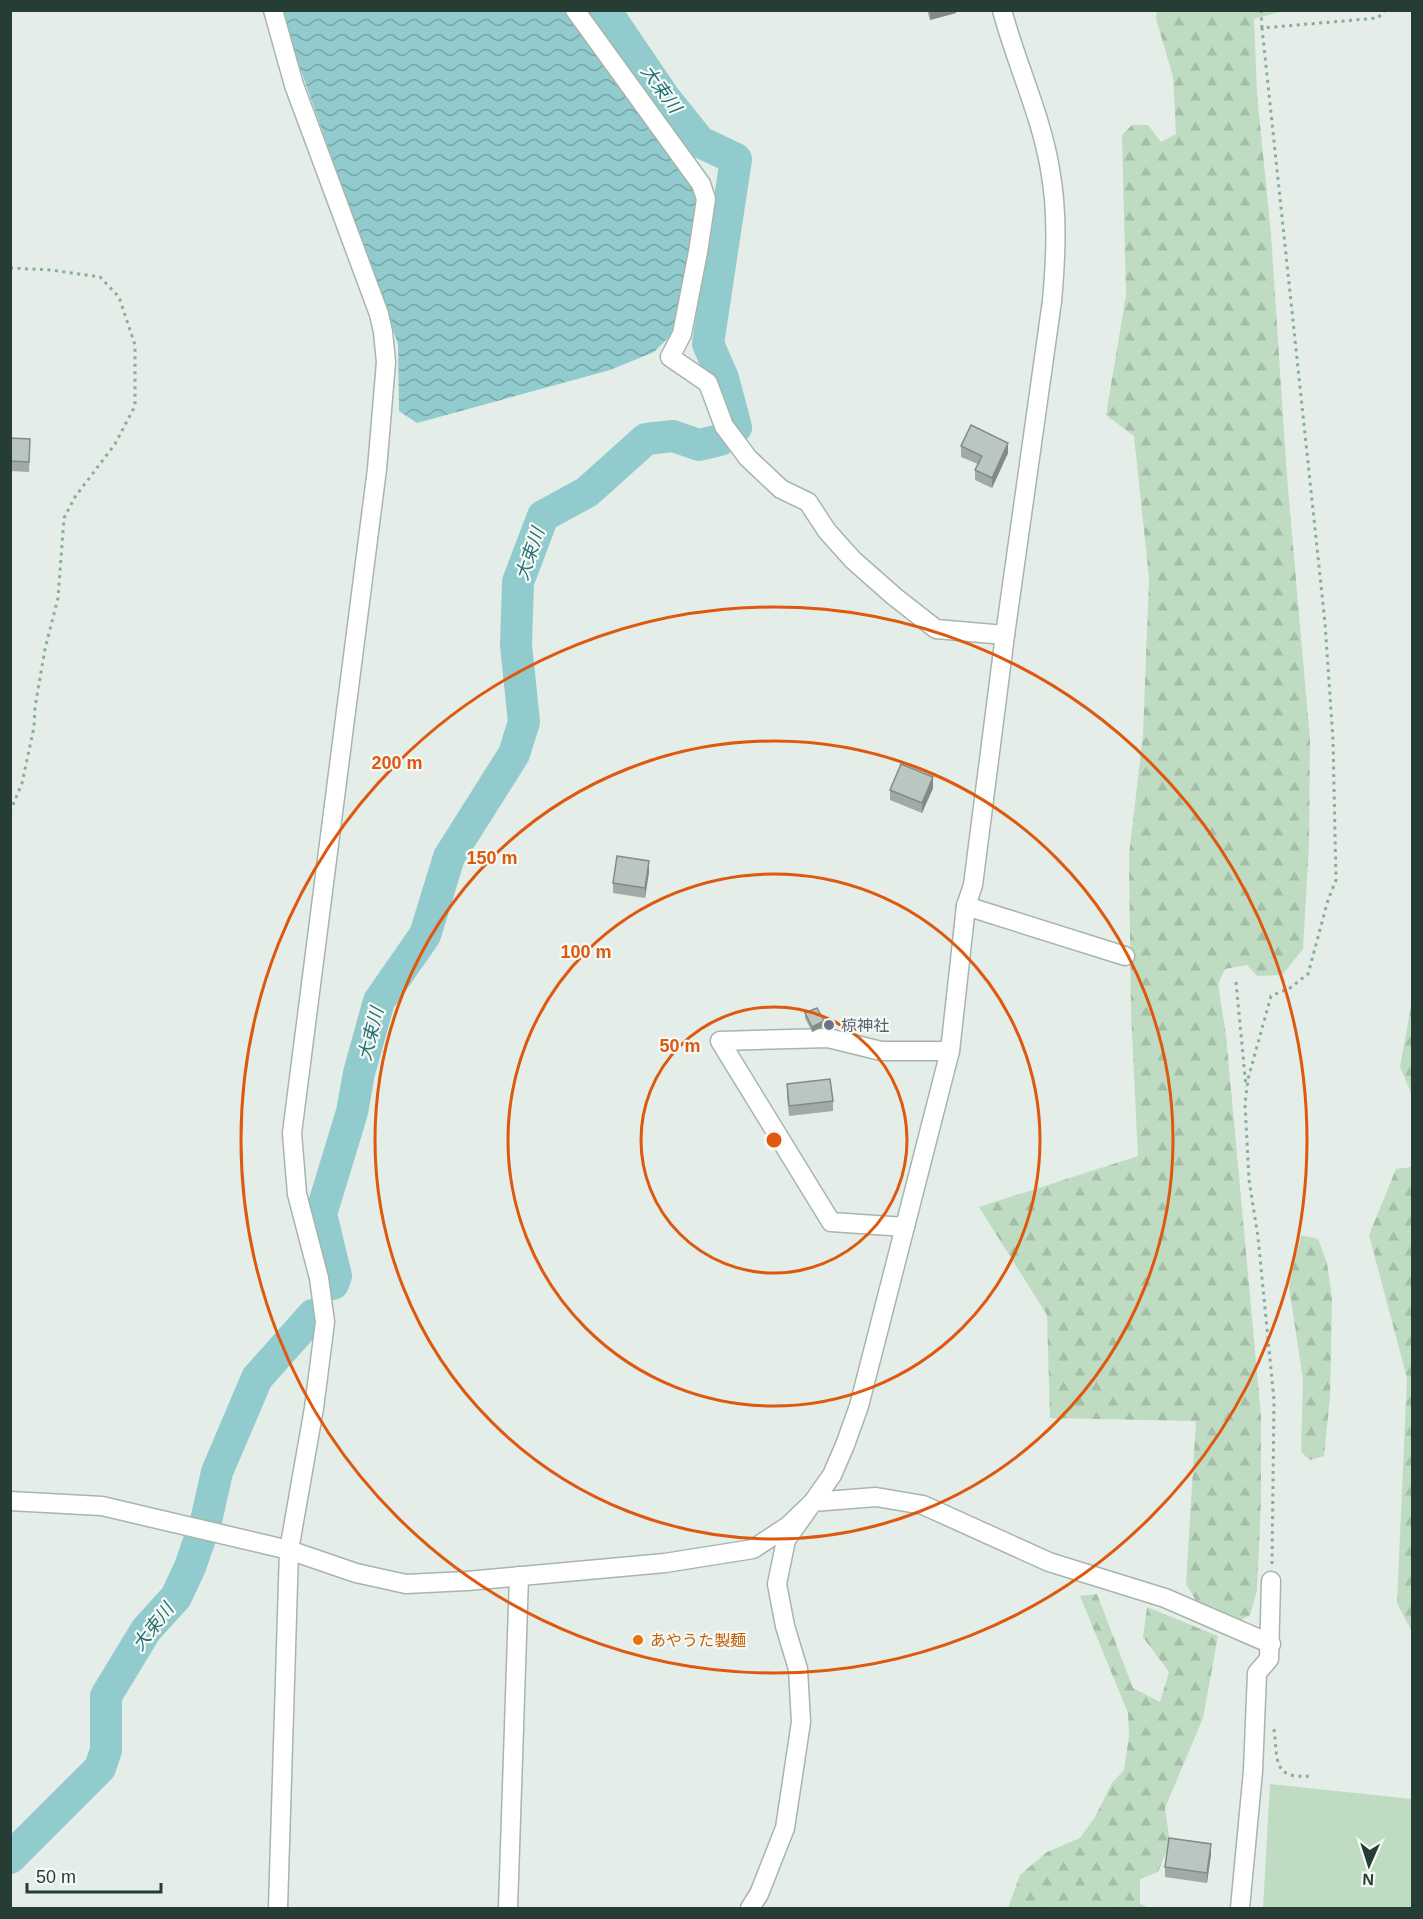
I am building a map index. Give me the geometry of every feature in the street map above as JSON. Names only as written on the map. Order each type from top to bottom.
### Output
[{"type":"street","points":[[273,10],[294,85],[379,314],[386,362],[377,469],[292,1133],[297,1194],[320,1278],[325,1323],[314,1408],[288,1550],[278,1908]]},
{"type":"street","points":[[575,10],[701,184],[705,199],[698,252],[682,334],[670,357],[708,383],[728,432],[748,458],[782,489],[808,502],[827,531],[853,560],[936,629],[1005,635]]},
{"type":"street","points":[[750,1908],[759,1894],[785,1828],[801,1722],[798,1669],[785,1626],[777,1584],[786,1539],[832,1474],[855,1416],[950,1051],[966,906],[973,885],[1005,635],[1052,301],[1056,253],[1056,209],[1050,166],[1002,10]]},
{"type":"street","points":[[966,906],[1125,956]]},
{"type":"street","points":[[905,1227],[831,1222],[720,1041],[828,1038],[881,1050],[950,1051]]},
{"type":"street","points":[[10,1501],[102,1506],[288,1550],[356,1573],[406,1584],[666,1563],[753,1549],[788,1526],[813,1502],[876,1497],[923,1505],[1049,1562],[1165,1598],[1271,1644]]},
{"type":"street","points":[[508,1908],[519,1576]]},
{"type":"street","points":[[1240,1908],[1253,1771],[1257,1673],[1269,1659],[1271,1644],[1271,1581]]},
{"type":"path","points":[[1246,1095],[1248,1079],[1271,996],[1290,988],[1308,974],[1328,900],[1336,880],[1333,741],[1325,623],[1261,10]]},
{"type":"path","points":[[1262,28],[1378,18],[1385,10]]},
{"type":"path","points":[[10,268],[51,270],[100,278],[119,297],[135,345],[135,406],[116,444],[75,497],[64,518],[58,598],[45,649],[35,707],[34,727],[22,783],[10,812]]},
{"type":"path","points":[[1236,981],[1246,1095],[1249,1179],[1258,1237],[1274,1400],[1271,1581]]},
{"type":"path","points":[[1273,1724],[1278,1764],[1282,1771],[1293,1777],[1311,1776]]},
{"type":"green space","points":[[1157,11],[1283,11],[1254,19],[1257,94],[1271,234],[1287,477],[1310,740],[1309,845],[1303,949],[1282,975],[1257,976],[1247,965],[1225,969],[1218,984],[1226,1035],[1261,1416],[1261,1501],[1257,1590],[1250,1615],[1238,1622],[1198,1604],[1186,1584],[1196,1421],[1050,1418],[1047,1315],[979,1207],[1138,1156],[1131,1013],[1129,855],[1143,735],[1149,578],[1134,436],[1106,415],[1126,295],[1122,135],[1132,125],[1148,125],[1161,142],[1176,134],[1173,77],[1156,19]]},
{"type":"green space","points":[[1412,1001],[1412,1095],[1400,1067]]},
{"type":"green space","points":[[1412,1167],[1412,1632],[1397,1603],[1407,1378],[1369,1235],[1396,1169]]},
{"type":"green space","points":[[1301,1235],[1318,1239],[1327,1263],[1332,1298],[1330,1397],[1324,1456],[1310,1460],[1301,1452],[1303,1380],[1289,1286]]},
{"type":"green space","points":[[1097,1594],[1133,1688],[1160,1702],[1169,1672],[1143,1637],[1147,1607],[1218,1636],[1203,1718],[1165,1808],[1170,1843],[1158,1872],[1140,1879],[1140,1904],[1150,1908],[1008,1908],[1020,1875],[1047,1852],[1080,1838],[1095,1817],[1112,1783],[1124,1770],[1129,1737],[1128,1713],[1080,1596]]},
{"type":"green space","points":[[1270,1784],[1412,1799],[1412,1908],[1263,1908]]},
{"type":"water","points":[[283,11],[565,11],[693,180],[701,202],[676,330],[654,352],[610,370],[417,423],[399,411],[398,344],[294,51]]},
{"type":"building","points":[[971,425],[1008,443],[992,478],[975,470],[982,456],[961,446]]},
{"type":"building","points":[[10,438],[30,439],[29,462],[10,461]]},
{"type":"building","points":[[901,764],[933,777],[922,803],[890,790]]},
{"type":"building","points":[[617,856],[649,861],[645,888],[613,883]]},
{"type":"building","points":[[817,1008],[824,1021],[812,1027],[805,1013]]},
{"type":"building","points":[[830,1079],[833,1101],[789,1106],[787,1084]]},
{"type":"building","points":[[1169,1838],[1211,1844],[1207,1873],[1165,1867]]},
{"type":"waterway","name":"大束川","points":[[333,1284],[336,1276],[321,1214],[352,1112],[359,1073],[379,1001],[425,935],[449,857],[514,754],[524,722],[516,645],[518,582],[543,516],[587,492],[646,439],[673,436],[699,445],[720,440],[736,427],[723,378],[708,344],[736,159],[700,142],[664,97],[605,10]]},
{"type":"waterway","name":"大束川","points":[[10,1858],[100,1768],[106,1750],[106,1696],[146,1630],[176,1597],[190,1567],[206,1521],[217,1472],[257,1378],[313,1315]]},
{"type":"place","name":"椋神社","points":[[829,1025]]},
{"type":"place","name":"あやうた製麺","points":[[638,1640]]}]
